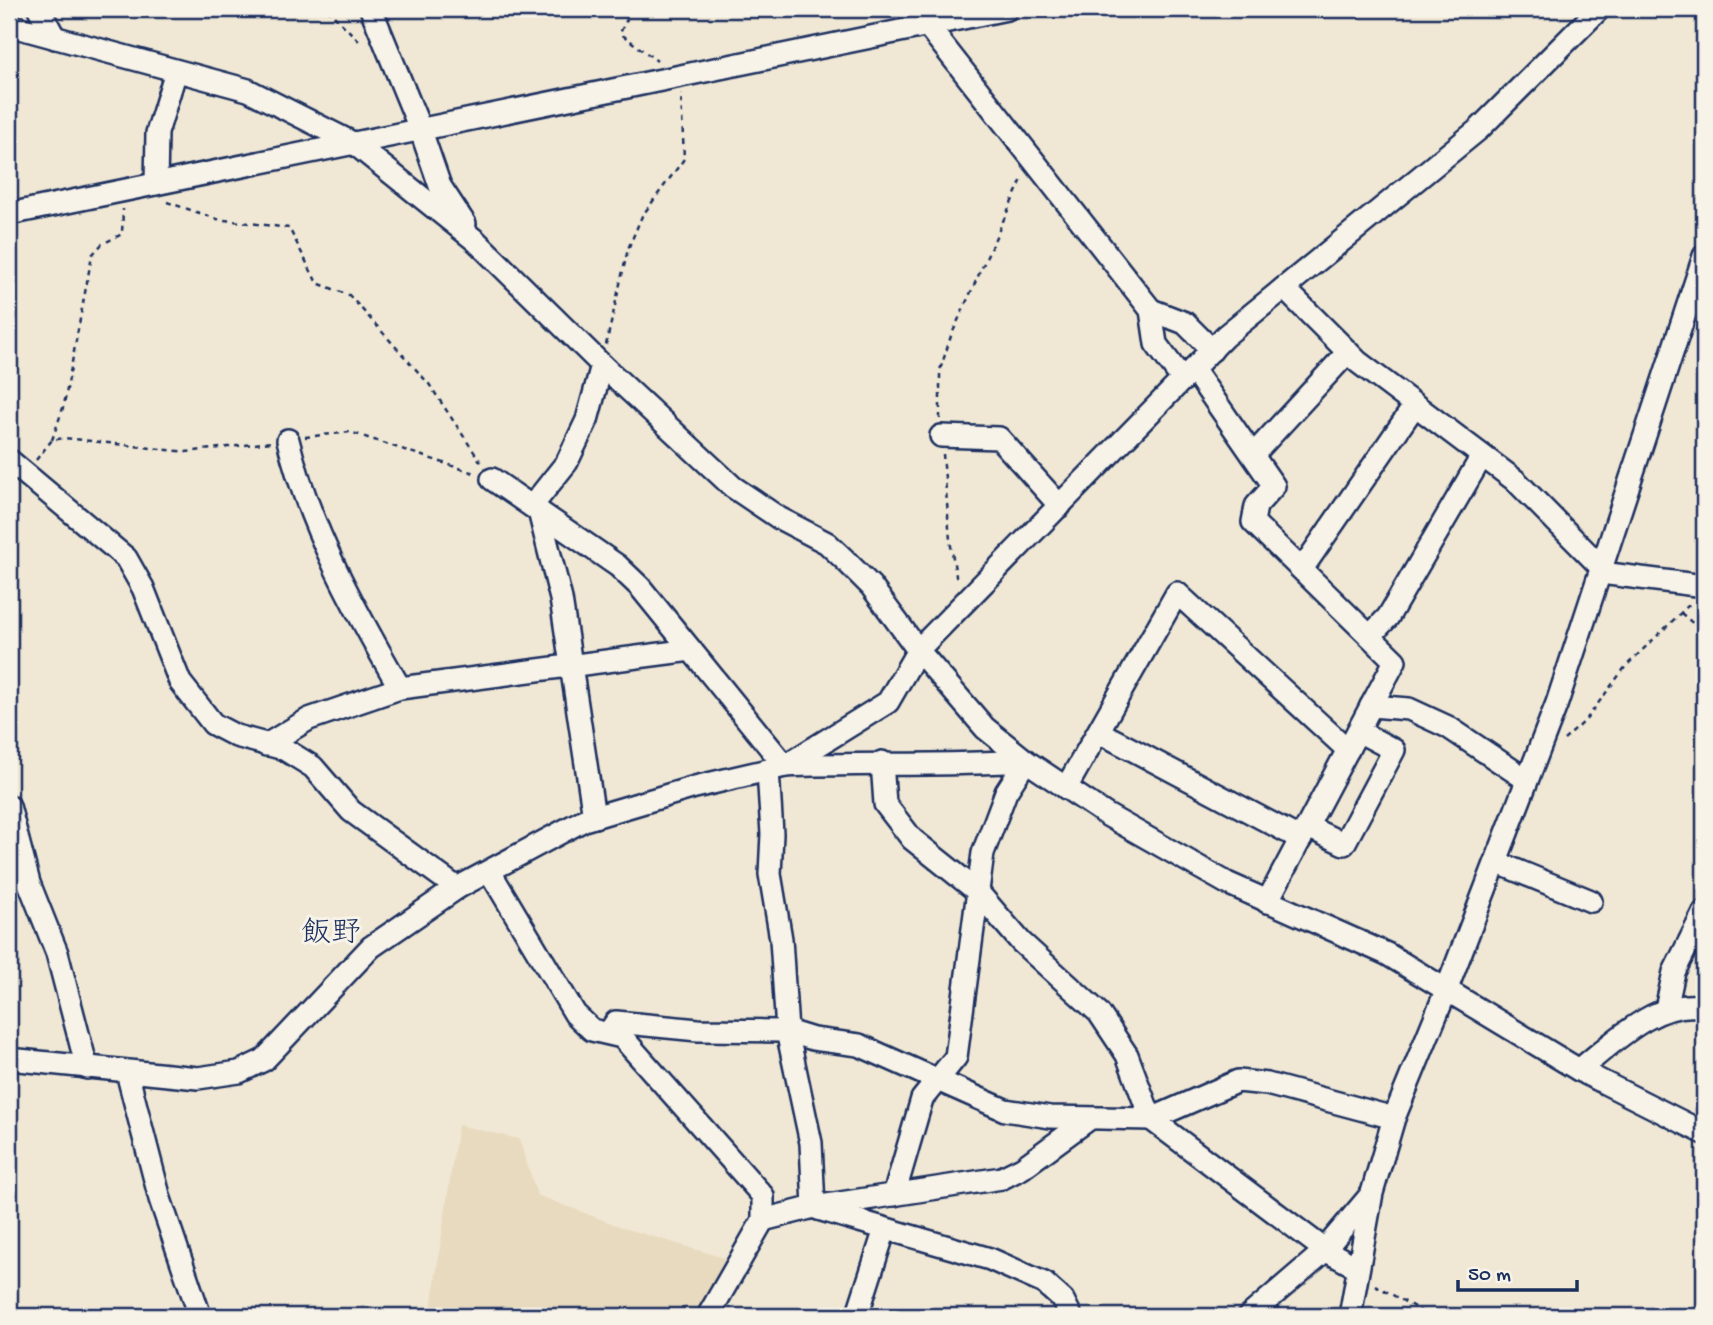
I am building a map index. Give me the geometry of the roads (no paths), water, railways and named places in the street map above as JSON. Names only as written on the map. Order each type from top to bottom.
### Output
[{"type":"street","points":[[38,9],[55,38]]},
{"type":"street","points":[[371,9],[421,131],[440,186],[476,241]]},
{"type":"street","points":[[9,214],[1007,9]]},
{"type":"street","points":[[777,768],[888,702],[918,650],[1212,350],[1479,130],[1599,9]]},
{"type":"street","points":[[9,25],[248,90],[355,144],[476,241],[602,365],[733,486],[779,519],[827,544],[844,559],[871,586],[918,650],[985,728],[1026,761],[1160,846],[1267,902],[1387,954],[1578,1070],[1704,1133]]},
{"type":"street","points":[[927,25],[1151,310],[1156,344],[1188,375],[1253,455],[1274,486],[1256,506],[1253,522],[1395,661],[1267,902]]},
{"type":"street","points":[[156,184],[157,133],[176,71]]},
{"type":"street","points":[[1350,1316],[1372,1193],[1394,1118],[1447,991],[1541,745],[1704,256]]},
{"type":"street","points":[[1284,288],[1348,352],[1516,481],[1601,570],[1700,592]]},
{"type":"street","points":[[1151,310],[1185,323],[1212,350]]},
{"type":"street","points":[[1253,455],[1348,352]]},
{"type":"street","points":[[594,817],[561,599],[536,509],[567,462],[587,420],[602,365]]},
{"type":"street","points":[[1302,569],[1415,405]]},
{"type":"street","points":[[941,436],[999,438],[1060,506]]},
{"type":"street","points":[[288,440],[294,465],[352,605],[400,688]]},
{"type":"street","points":[[1370,636],[1388,617],[1482,456]]},
{"type":"street","points":[[16,465],[126,558],[144,588],[180,682],[213,724],[236,736],[284,749],[313,767],[351,811],[457,888]]},
{"type":"street","points":[[492,479],[618,566],[640,587],[691,650],[777,768],[770,874],[781,939],[787,1031],[811,1143],[814,1207]]},
{"type":"street","points":[[1066,788],[1177,593],[1348,750]]},
{"type":"street","points":[[266,744],[309,719],[400,688],[691,650]]},
{"type":"street","points":[[1371,706],[1409,709],[1448,727],[1527,780]]},
{"type":"street","points":[[1099,732],[1305,833],[1344,844],[1394,751],[1359,731]]},
{"type":"street","points":[[9,1059],[127,1072],[219,1077],[264,1060],[371,947],[457,888],[594,817],[777,768],[882,762],[971,765],[1026,761]]},
{"type":"street","points":[[894,1195],[922,1099],[956,1056],[983,853],[1006,792],[1026,761]]},
{"type":"street","points":[[882,762],[885,804],[912,839],[977,891],[1021,942],[1099,1013],[1127,1055],[1151,1119],[1357,1272]]},
{"type":"street","points":[[9,806],[29,883],[57,953],[87,1068]]},
{"type":"street","points":[[1496,862],[1591,901]]},
{"type":"street","points":[[490,872],[575,1014],[592,1030],[622,1037],[763,1196],[763,1220],[708,1316]]},
{"type":"street","points":[[1666,1009],[1674,972],[1704,912]]},
{"type":"street","points":[[1578,1070],[1621,1036],[1666,1009],[1686,1004],[1704,1007]]},
{"type":"street","points":[[609,1032],[616,1023],[698,1030],[787,1031],[813,1039],[859,1045],[1005,1110],[1089,1119],[1151,1119],[1238,1081],[1267,1084],[1394,1118]]},
{"type":"street","points":[[127,1072],[160,1199],[200,1316]]},
{"type":"street","points":[[763,1220],[814,1207],[1002,1178],[1022,1168],[1089,1119]]},
{"type":"street","points":[[1249,1316],[1325,1250],[1372,1193]]},
{"type":"street","points":[[814,1207],[990,1259],[1044,1283],[1063,1300],[1071,1316]]},
{"type":"street","points":[[857,1316],[885,1228]]},
{"type":"district","name":"飯野","points":[[331,935]]}]
